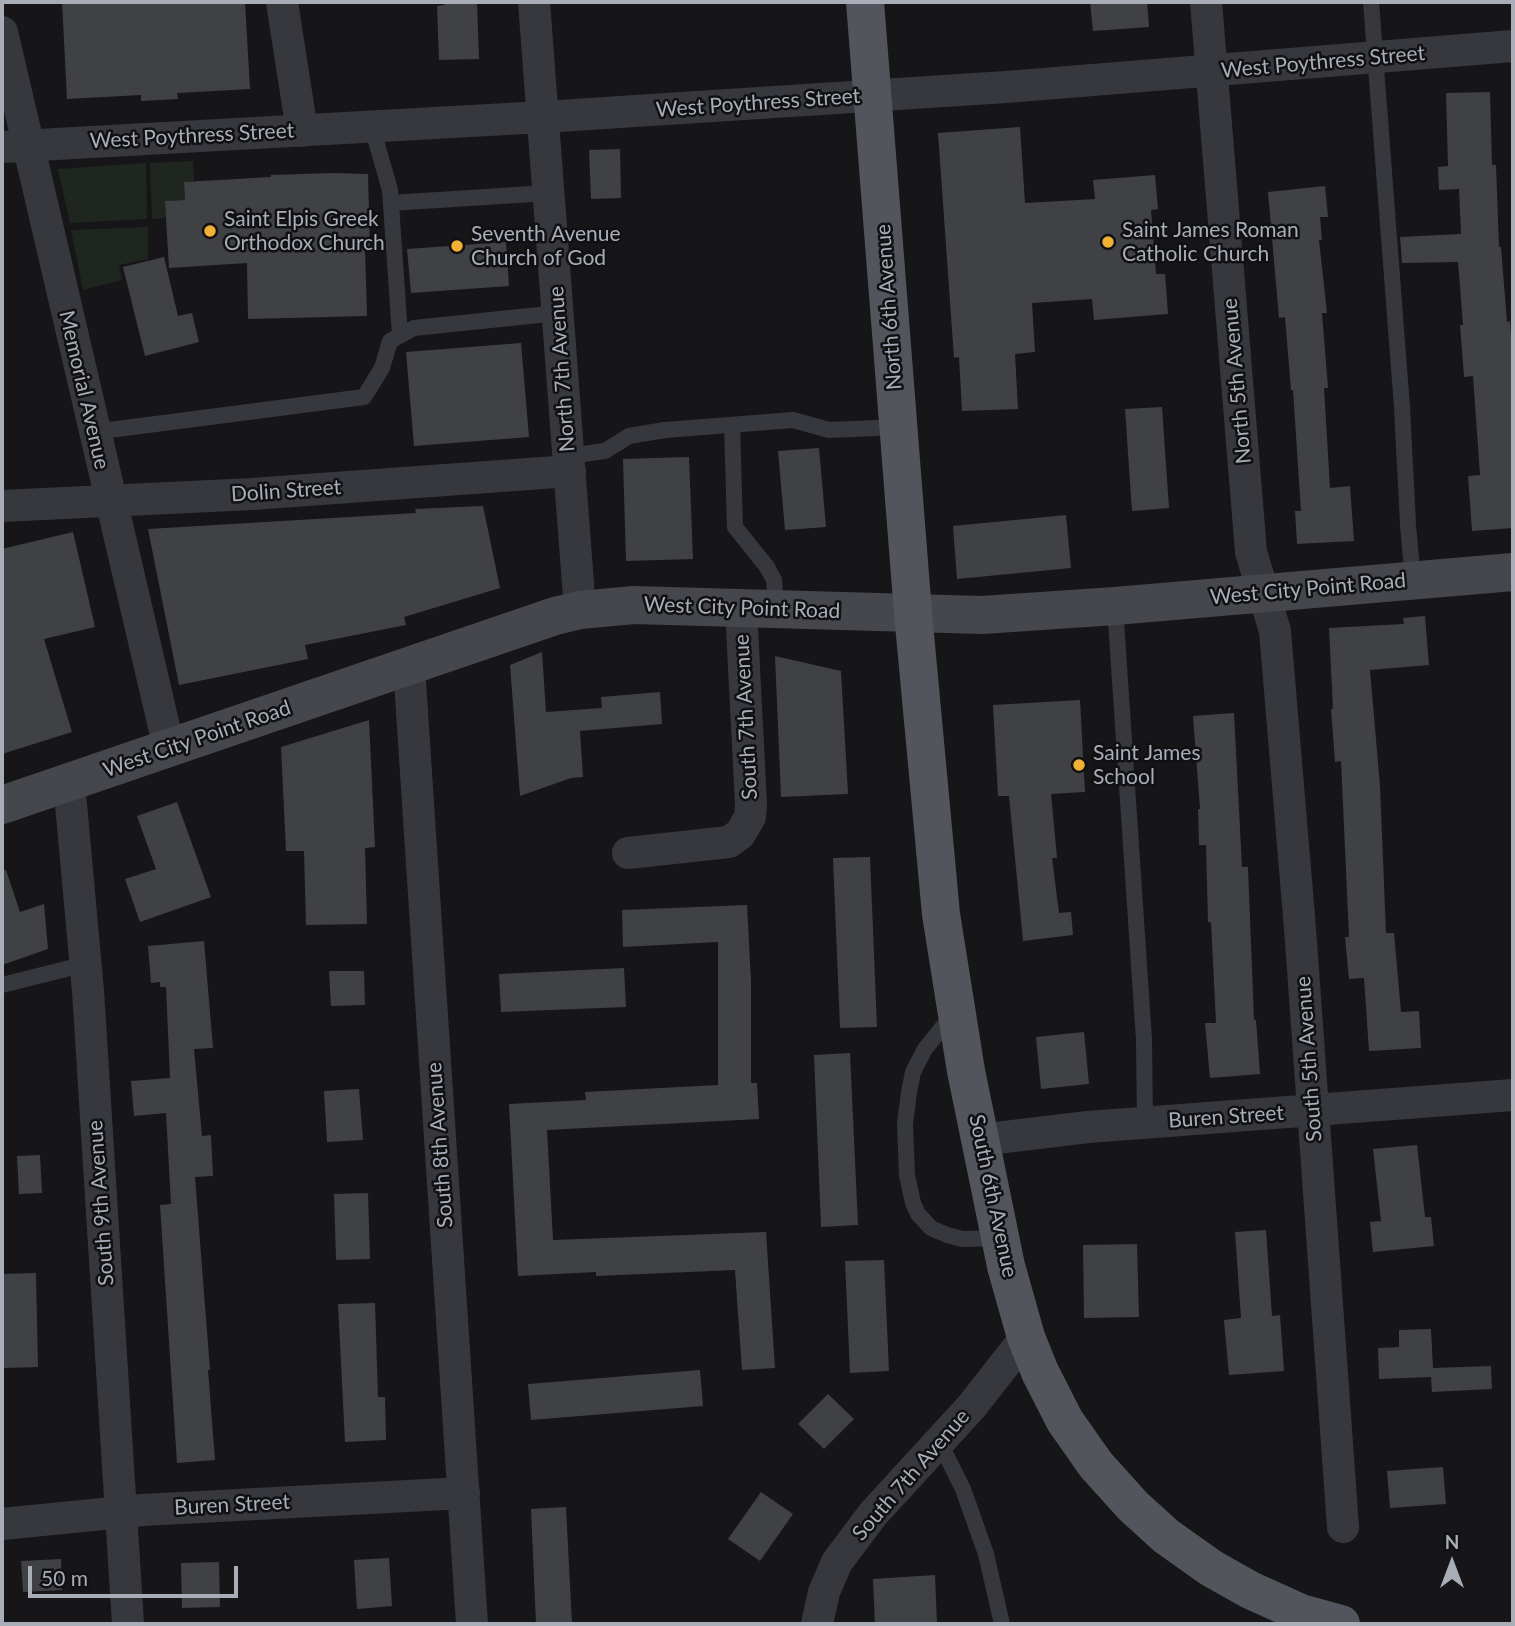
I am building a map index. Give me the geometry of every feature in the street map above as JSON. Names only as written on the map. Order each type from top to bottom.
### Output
[{"type":"main road","name":"North 6th Avenue","points":[[865,2],[913,613]]},
{"type":"main road","name":"South 6th Avenue","points":[[913,613],[941,914],[957,1010],[1000,1238],[1026,1337],[1040,1372],[1065,1421],[1096,1465],[1133,1506],[1166,1536],[1211,1569],[1250,1590],[1301,1613],[1341,1624]]},
{"type":"street","points":[[282,2],[302,131]]},
{"type":"street","name":"North 7th Avenue","points":[[534,2],[580,610]]},
{"type":"street","name":"North 5th Avenue","points":[[1206,2],[1251,552],[1263,592]]},
{"type":"street","name":"Memorial Avenue","points":[[2,32],[15,146],[94,432],[169,748]]},
{"type":"street","name":"West Poythress Street","points":[[15,146],[873,96],[1513,46]]},
{"type":"street","name":"Dolin Street","points":[[2,506],[252,494],[570,463]]},
{"type":"street","name":"West City Point Road","points":[[5,800],[69,782],[555,616],[580,610],[634,605],[982,615],[1513,572]]},
{"type":"street","name":"South 5th Avenue","points":[[1263,592],[1275,631],[1300,928],[1343,1527]]},
{"type":"street","name":"South 7th Avenue","points":[[628,853],[729,842],[740,834],[750,817],[759,608]]},
{"type":"street","name":"South 8th Avenue","points":[[409,666],[472,1624]]},
{"type":"street","name":"South 9th Avenue","points":[[69,782],[86,964],[128,1624]]},
{"type":"street","name":"Buren Street","points":[[981,1140],[1088,1127],[1513,1095]]},
{"type":"street","name":"South 7th Avenue","points":[[817,1624],[824,1592],[838,1562],[873,1514],[972,1406],[1026,1337]]},
{"type":"street","name":"Buren Street","points":[[2,1524],[121,1512],[464,1493]]},
{"type":"lane","points":[[1371,2],[1413,580]]},
{"type":"lane","points":[[372,127],[390,190],[400,335]]},
{"type":"lane","points":[[391,203],[548,193]]},
{"type":"lane","points":[[94,432],[364,397],[382,368],[390,341],[414,328],[558,313]]},
{"type":"lane","points":[[570,463],[605,451],[629,436],[793,420],[829,430],[899,427]]},
{"type":"lane","points":[[732,425],[735,527],[774,580],[759,608]]},
{"type":"lane","points":[[1115,606],[1144,1040],[1145,1123]]},
{"type":"lane","points":[[2,985],[86,964]]},
{"type":"lane","points":[[957,1010],[925,1049],[909,1091],[905,1124],[908,1175],[913,1203],[918,1214],[931,1228],[947,1235],[962,1239],[1000,1238]]},
{"type":"lane","points":[[939,1441],[963,1489],[986,1553],[1002,1624]]},
{"type":"shaded area","points":[[193,161],[194,181],[184,182],[185,200],[165,201],[166,218],[152,219],[150,163]]},
{"type":"shaded area","points":[[146,163],[147,219],[70,223],[58,169]]},
{"type":"shaded area","points":[[148,227],[148,259],[119,265],[122,280],[83,290],[71,230]]},
{"type":"building","points":[[62,2],[245,2],[250,89],[177,93],[178,99],[141,101],[141,95],[67,99]]},
{"type":"building","points":[[444,2],[477,2],[479,59],[439,60],[437,6],[444,5]]},
{"type":"building","points":[[1090,2],[1147,2],[1149,27],[1093,31]]},
{"type":"building","points":[[1490,92],[1492,165],[1496,165],[1499,247],[1507,322],[1510,321],[1513,366],[1513,528],[1472,531],[1468,476],[1480,475],[1473,376],[1464,377],[1458,262],[1402,263],[1400,237],[1461,234],[1459,189],[1439,190],[1438,167],[1448,166],[1446,93]]},
{"type":"building","points":[[1020,127],[1025,203],[1095,199],[1093,180],[1155,175],[1158,209],[1151,210],[1156,274],[1165,274],[1168,314],[1094,320],[1092,299],[1032,303],[1035,352],[1015,354],[1018,409],[962,411],[959,357],[954,358],[938,133]]},
{"type":"building","points":[[620,149],[621,198],[591,199],[589,150]]},
{"type":"building","points":[[333,173],[368,174],[370,251],[365,251],[367,316],[248,319],[247,263],[169,268],[165,201],[185,200],[184,182]]},
{"type":"building","points":[[1325,186],[1328,217],[1320,217],[1322,240],[1319,240],[1327,313],[1322,313],[1328,388],[1324,388],[1330,488],[1350,486],[1354,541],[1297,544],[1295,511],[1301,511],[1293,390],[1285,317],[1279,318],[1268,192]]},
{"type":"building","points":[[506,242],[509,286],[411,293],[407,249]]},
{"type":"building","points":[[164,257],[178,316],[192,313],[199,342],[145,356],[123,267]]},
{"type":"building","points":[[521,343],[529,437],[414,446],[406,352]]},
{"type":"building","points":[[1162,407],[1169,508],[1132,511],[1125,409]]},
{"type":"building","points":[[819,448],[826,527],[785,530],[778,451]]},
{"type":"building","points":[[689,457],[693,559],[626,561],[623,459]]},
{"type":"building","points":[[483,506],[500,588],[404,617],[406,625],[305,645],[308,659],[179,685],[148,529],[416,513],[415,509]]},
{"type":"building","points":[[1066,515],[1071,568],[957,579],[953,526]]},
{"type":"building","points":[[73,532],[95,627],[44,639],[72,732],[2,754],[2,549]]},
{"type":"building","points":[[1425,616],[1429,665],[1370,670],[1380,786],[1386,933],[1394,933],[1401,1012],[1419,1011],[1421,1048],[1369,1051],[1364,978],[1349,979],[1345,937],[1349,937],[1341,761],[1335,762],[1329,628],[1404,624],[1403,618]]},
{"type":"building","points":[[542,652],[546,712],[602,708],[601,697],[660,692],[662,724],[580,731],[583,777],[571,778],[520,796],[510,665]]},
{"type":"building","points":[[775,656],[841,671],[848,794],[781,797]]},
{"type":"building","points":[[1080,700],[1085,792],[1051,794],[1057,858],[1052,858],[1059,913],[1071,912],[1073,935],[1023,941],[1009,796],[998,796],[993,705]]},
{"type":"building","points":[[1234,713],[1242,867],[1248,867],[1254,1020],[1260,1074],[1210,1078],[1205,1023],[1216,1023],[1211,922],[1208,922],[1206,845],[1199,845],[1200,809],[1193,716]]},
{"type":"building","points":[[369,720],[375,847],[365,848],[367,924],[306,925],[304,851],[286,851],[281,747]]},
{"type":"building","points":[[177,802],[211,897],[140,922],[125,879],[156,869],[137,816]]},
{"type":"building","points":[[870,857],[877,1027],[840,1028],[833,858]]},
{"type":"building","points":[[6,870],[20,912],[44,904],[48,949],[2,965],[2,871]]},
{"type":"building","points":[[747,905],[751,981],[751,1083],[757,1083],[759,1119],[547,1130],[553,1240],[766,1232],[775,1368],[742,1370],[735,1270],[596,1276],[596,1272],[518,1276],[509,1104],[586,1100],[585,1092],[718,1085],[718,942],[623,947],[622,910]]},
{"type":"building","points":[[204,941],[213,1048],[194,1049],[202,1136],[211,1135],[213,1176],[195,1177],[215,1460],[177,1463],[160,1205],[171,1204],[166,1113],[134,1116],[131,1081],[170,1078],[166,987],[160,987],[160,982],[151,983],[148,946]]},
{"type":"building","points":[[624,968],[626,1007],[501,1012],[499,974]]},
{"type":"building","points":[[329,971],[364,971],[365,1005],[331,1006]]},
{"type":"building","points":[[1084,1032],[1089,1084],[1041,1089],[1036,1037]]},
{"type":"building","points":[[850,1053],[858,1225],[821,1227],[814,1055]]},
{"type":"building","points":[[359,1089],[363,1140],[327,1142],[324,1091]]},
{"type":"building","points":[[1417,1145],[1425,1217],[1431,1217],[1434,1246],[1373,1252],[1370,1222],[1381,1221],[1373,1149]]},
{"type":"building","points":[[40,1155],[42,1193],[19,1194],[17,1156]]},
{"type":"building","points":[[368,1193],[370,1259],[336,1260],[334,1194]]},
{"type":"building","points":[[1266,1230],[1272,1316],[1280,1315],[1284,1371],[1229,1375],[1224,1320],[1241,1318],[1235,1232]]},
{"type":"building","points":[[1137,1244],[1139,1317],[1084,1318],[1083,1245]]},
{"type":"building","points":[[884,1260],[889,1371],[850,1373],[845,1261]]},
{"type":"building","points":[[36,1273],[38,1367],[2,1368],[2,1274]]},
{"type":"building","points":[[375,1303],[378,1397],[385,1397],[386,1440],[345,1442],[338,1304]]},
{"type":"building","points":[[1431,1329],[1433,1368],[1491,1366],[1492,1389],[1432,1392],[1431,1377],[1379,1379],[1378,1348],[1399,1347],[1399,1330]]},
{"type":"building","points":[[700,1370],[703,1406],[531,1420],[528,1384]]},
{"type":"building","points":[[828,1394],[854,1419],[824,1449],[798,1424]]},
{"type":"building","points":[[1443,1467],[1446,1504],[1390,1508],[1387,1471]]},
{"type":"building","points":[[761,1492],[793,1514],[760,1561],[728,1539]]},
{"type":"building","points":[[566,1507],[572,1624],[536,1624],[531,1509]]},
{"type":"building","points":[[389,1558],[392,1606],[357,1609],[354,1560]]},
{"type":"building","points":[[61,1559],[62,1590],[23,1592],[21,1561]]},
{"type":"building","points":[[219,1562],[220,1607],[182,1608],[181,1563]]},
{"type":"building","points":[[935,1575],[937,1624],[875,1624],[873,1579]]},
{"type":"place","name":"Saint Elpis Greek Orthodox Church","points":[[210,231]]},
{"type":"place","name":"Saint James Roman Catholic Church","points":[[1108,242]]},
{"type":"place","name":"Seventh Avenue Church of God","points":[[457,246]]},
{"type":"place","name":"Saint James School","points":[[1079,765]]}]
